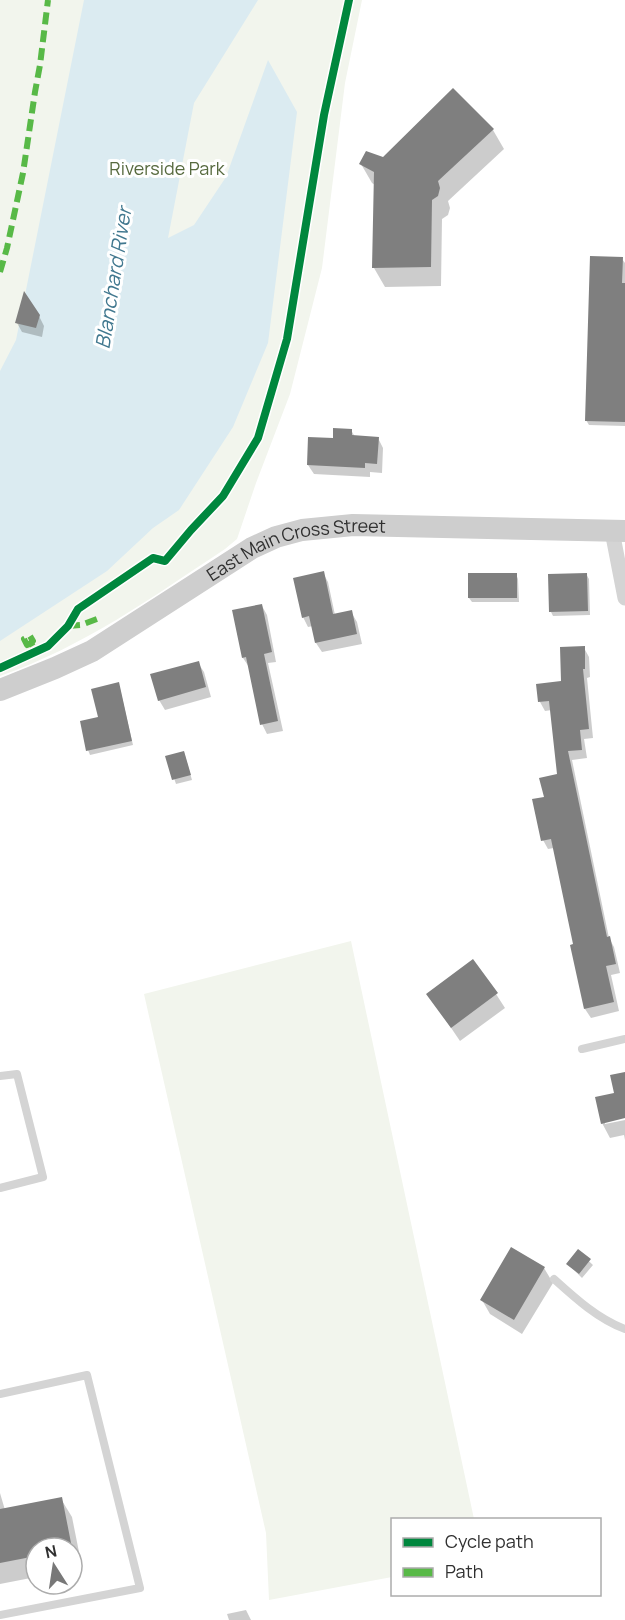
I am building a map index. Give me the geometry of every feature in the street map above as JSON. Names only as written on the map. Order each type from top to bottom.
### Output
[{"type":"main road","name":"East Main Cross Street","points":[[0,690],[92,651],[252,548],[293,532],[353,525],[618,531]]},
{"type":"street","points":[[618,531],[625,598]]},
{"type":"lane","points":[[582,1049],[625,1040]]},
{"type":"lane","points":[[0,1076],[17,1074],[43,1177],[0,1188]]},
{"type":"lane","points":[[554,1279],[575,1298],[614,1325],[625,1329]]},
{"type":"lane","points":[[0,1394],[87,1375],[140,1588],[0,1615]]},
{"type":"green space","name":"Riverside Park","points":[[0,0],[362,0],[345,83],[322,268],[290,394],[237,539],[117,620],[61,650],[0,676]]},
{"type":"green space","points":[[351,941],[474,1518],[391,1518],[391,1577],[269,1600],[266,1533],[144,994]]},
{"type":"water","name":"Riverside Park","points":[[84,0],[258,0],[194,103],[168,238],[194,225],[226,177],[268,60],[297,112],[268,343],[233,427],[179,510],[153,528],[107,571],[0,641],[0,371],[16,340]]},
{"type":"building","points":[[453,88],[494,129],[438,181],[440,188],[438,196],[432,200],[431,267],[372,268],[374,172],[359,164],[366,151],[383,157]]},
{"type":"building","points":[[590,256],[623,257],[625,422],[585,421]]},
{"type":"building","points":[[24,291],[40,315],[36,328],[15,323]]},
{"type":"building","points":[[333,428],[352,429],[352,435],[379,437],[377,464],[365,463],[365,468],[307,465],[308,437],[333,438]]},
{"type":"building","points":[[324,571],[333,614],[352,610],[357,634],[315,643],[309,616],[302,618],[293,578]]},
{"type":"building","points":[[468,573],[517,573],[517,598],[468,598]]},
{"type":"building","points":[[587,573],[588,611],[549,612],[548,574]]},
{"type":"building","points":[[262,604],[272,652],[264,654],[278,721],[260,725],[246,657],[242,658],[232,610]]},
{"type":"building","points":[[585,646],[585,669],[583,669],[589,729],[580,730],[582,750],[568,751],[607,937],[610,936],[616,964],[606,966],[614,1002],[584,1009],[551,839],[541,841],[532,799],[544,797],[539,778],[557,774],[549,701],[538,702],[536,684],[561,681],[560,647]]},
{"type":"building","points":[[199,661],[206,687],[158,701],[150,674]]},
{"type":"building","points":[[119,682],[132,741],[86,751],[80,721],[98,717],[91,689]]},
{"type":"building","points":[[184,751],[191,775],[172,780],[165,756]]},
{"type":"building","points":[[473,959],[498,993],[451,1028],[426,994]]},
{"type":"building","points":[[625,1072],[625,1118],[601,1124],[595,1097],[614,1093],[610,1075]]},
{"type":"building","points":[[511,1247],[545,1267],[514,1320],[480,1300]]},
{"type":"building","points":[[578,1249],[591,1259],[579,1274],[566,1264]]},
{"type":"building","points":[[62,1497],[70,1536],[24,1536],[24,1558],[0,1563],[0,1509]]},
{"type":"marked path","points":[[0,272],[23,173],[48,0]]},
{"type":"marked path","points":[[68,626],[81,625],[97,619]]},
{"type":"marked path","points":[[31,643],[27,645],[24,639],[30,636],[36,652]]},
{"type":"cycle path","points":[[0,668],[48,646],[68,626],[78,609],[153,558],[165,561],[223,496],[258,438],[287,339],[324,115],[349,0]]},
{"type":"water label","name":"Blanchard River","points":[[113,278]]}]
